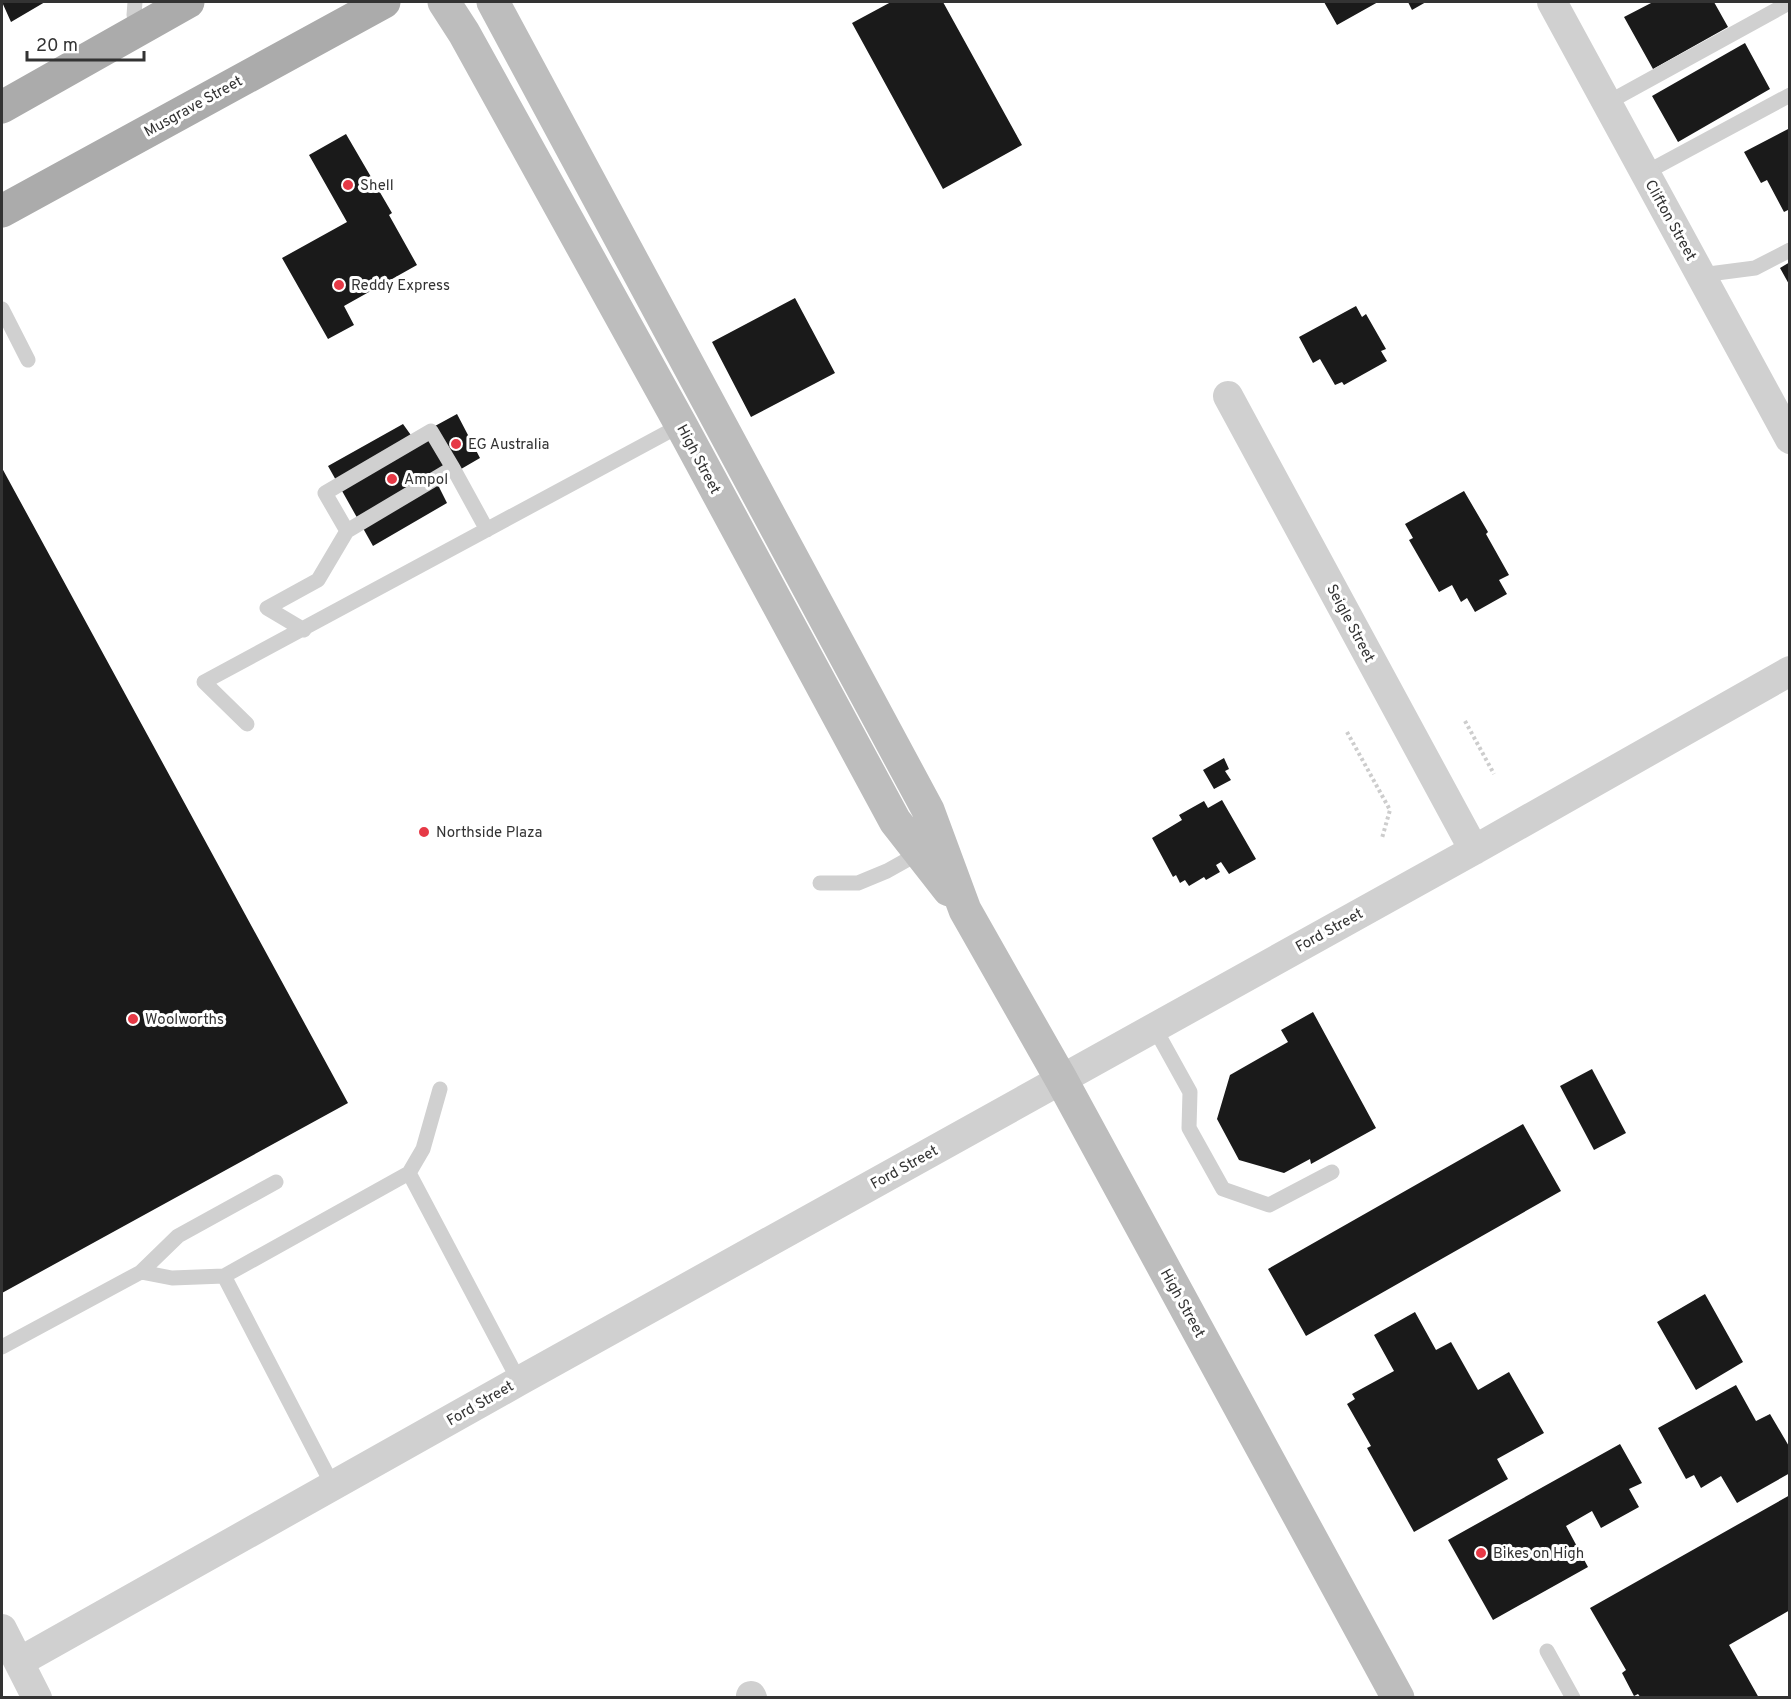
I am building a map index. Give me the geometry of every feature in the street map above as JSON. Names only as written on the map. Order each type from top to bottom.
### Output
[{"type":"main road","points":[[2,107],[188,2]]},
{"type":"main road","name":"Musgrave Street","points":[[2,211],[384,2]]},
{"type":"main road","name":"High Street","points":[[444,2],[497,91],[681,425],[895,821],[929,848],[965,910],[1060,1079],[1398,1698]]},
{"type":"main road","name":"High Street","points":[[493,2],[928,810],[929,848]]},
{"type":"main road","points":[[50,80],[140,6]]},
{"type":"street","name":"Clifton Street","points":[[1552,2],[1790,439]]},
{"type":"street","name":"Seigle Street","points":[[1228,396],[1474,850]]},
{"type":"street","name":"Ford Street","points":[[19,1662],[1474,850],[1790,671]]},
{"type":"street","points":[[2,1629],[37,1698]]},
{"type":"lane","points":[[1607,103],[1787,4]]},
{"type":"lane","points":[[1645,173],[1790,94]]},
{"type":"lane","points":[[1701,275],[1755,268],[1790,250]]},
{"type":"lane","points":[[2,309],[28,360]]},
{"type":"lane","points":[[247,723],[204,682],[681,425]]},
{"type":"lane","points":[[346,531],[325,493],[431,431],[487,530]]},
{"type":"lane","points":[[304,630],[267,608],[318,580],[346,531],[453,468]]},
{"type":"lane","points":[[820,883],[858,883],[887,871],[929,848]]},
{"type":"lane","points":[[1154,1028],[1190,1092],[1189,1128],[1223,1189],[1269,1205],[1332,1172]]},
{"type":"lane","points":[[141,1272],[172,1278],[224,1276],[409,1173],[423,1149],[440,1089]]},
{"type":"lane","points":[[409,1173],[519,1381]]},
{"type":"lane","points":[[2,1347],[141,1272],[178,1236],[276,1182]]},
{"type":"lane","points":[[224,1276],[333,1486]]},
{"type":"lane","points":[[1547,1651],[1573,1698]]},
{"type":"path","points":[[1465,721],[1494,774]]},
{"type":"path","points":[[1347,732],[1390,810],[1382,838]]},
{"type":"building","points":[[2,2],[45,2],[11,22]]},
{"type":"building","points":[[891,2],[943,2],[1022,145],[943,189],[852,23]]},
{"type":"building","points":[[1324,2],[1378,2],[1337,25]]},
{"type":"building","points":[[1408,2],[1426,2],[1412,10]]},
{"type":"building","points":[[1653,2],[1714,2],[1728,27],[1653,69],[1624,17]]},
{"type":"building","points":[[1745,43],[1770,89],[1678,142],[1652,96]]},
{"type":"building","points":[[1790,128],[1790,209],[1784,212],[1767,180],[1761,183],[1744,152]]},
{"type":"building","name":"Reddy Express","points":[[346,134],[392,213],[389,215],[417,265],[344,306],[354,325],[328,339],[282,258],[347,222],[309,155]]},
{"type":"building","points":[[1790,262],[1790,286],[1780,268]]},
{"type":"building","points":[[795,298],[835,373],[751,417],[712,342]]},
{"type":"building","points":[[1356,306],[1362,317],[1366,314],[1386,349],[1381,351],[1387,361],[1344,385],[1342,382],[1335,385],[1320,359],[1313,363],[1299,337]]},
{"type":"building","points":[[457,414],[480,458],[437,483],[447,503],[373,546],[328,466],[403,424],[413,438]]},
{"type":"building","points":[[2,468],[348,1103],[2,1293]]},
{"type":"building","points":[[1464,491],[1509,575],[1499,580],[1507,594],[1475,612],[1467,598],[1461,602],[1452,585],[1439,592],[1409,540],[1413,538],[1405,524]]},
{"type":"building","points":[[1224,758],[1229,769],[1225,771],[1231,780],[1214,789],[1203,770]]},
{"type":"building","points":[[1222,800],[1256,859],[1229,874],[1221,862],[1216,865],[1220,872],[1206,880],[1204,877],[1189,886],[1185,880],[1180,883],[1176,875],[1173,877],[1152,838],[1182,820],[1179,815],[1204,801],[1208,808]]},
{"type":"building","points":[[1313,1012],[1376,1128],[1311,1164],[1310,1159],[1284,1173],[1239,1160],[1217,1119],[1230,1075],[1288,1042],[1281,1030]]},
{"type":"building","points":[[1592,1069],[1626,1133],[1594,1150],[1560,1086]]},
{"type":"building","points":[[1523,1124],[1561,1191],[1306,1336],[1268,1269]]},
{"type":"building","points":[[1705,1294],[1743,1362],[1696,1390],[1657,1322]]},
{"type":"building","points":[[1415,1312],[1436,1350],[1451,1342],[1478,1390],[1509,1372],[1544,1433],[1497,1459],[1508,1479],[1414,1532],[1367,1448],[1371,1446],[1347,1404],[1355,1399],[1352,1394],[1394,1371],[1374,1335]]},
{"type":"building","points":[[1736,1385],[1756,1421],[1770,1414],[1790,1448],[1790,1473],[1737,1503],[1721,1476],[1701,1488],[1694,1475],[1686,1479],[1658,1428]]},
{"type":"building","points":[[1620,1444],[1642,1483],[1629,1489],[1639,1507],[1601,1528],[1592,1511],[1566,1526],[1588,1567],[1493,1620],[1448,1540]]},
{"type":"building","points":[[1790,1495],[1790,1610],[1729,1645],[1759,1698],[1641,1698],[1638,1694],[1634,1696],[1622,1673],[1626,1670],[1590,1608]]},
{"type":"place","name":"Shell","points":[[348,185]]},
{"type":"place","name":"Reddy Express","points":[[339,285]]},
{"type":"place","name":"EG Australia","points":[[456,444]]},
{"type":"place","name":"Ampol","points":[[392,479]]},
{"type":"place","name":"Northside Plaza","points":[[424,832]]},
{"type":"place","name":"Woolworths","points":[[133,1019]]},
{"type":"place","name":"Bikes on High","points":[[1481,1553]]}]
